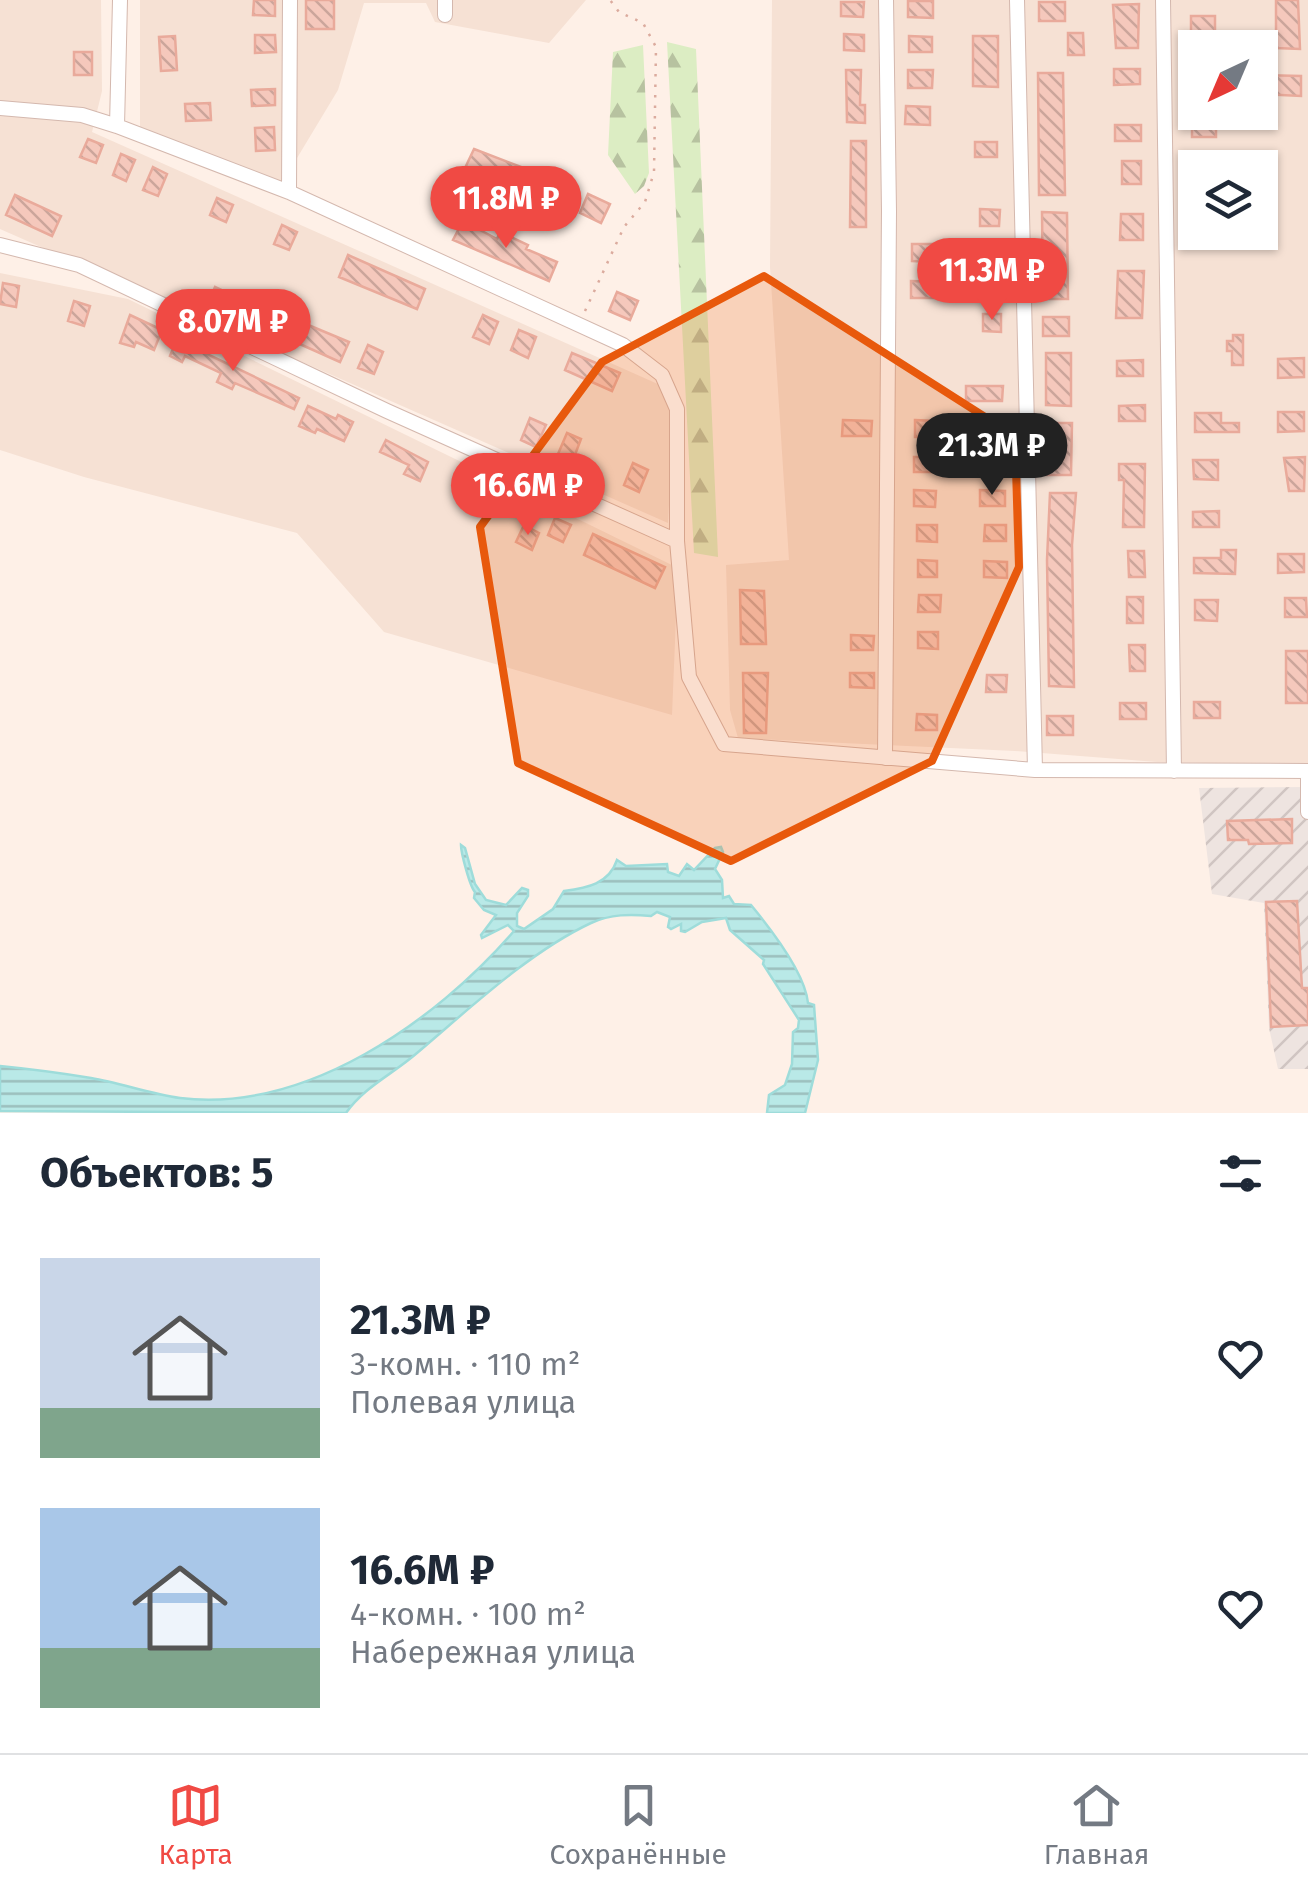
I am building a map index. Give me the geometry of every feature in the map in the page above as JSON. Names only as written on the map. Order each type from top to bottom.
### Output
[{"type":"street","points":[[117,126],[120,0]]},
{"type":"street","points":[[289,192],[290,0]]},
{"type":"street","points":[[885,758],[889,211],[886,0]]},
{"type":"street","points":[[1017,0],[1035,770]]},
{"type":"street","points":[[1163,0],[1174,770]]},
{"type":"street","points":[[0,108],[82,116],[117,126],[289,192],[623,345],[662,375],[678,410],[677,541],[689,677],[724,744],[1035,770],[1308,773],[1308,812]]},
{"type":"street","points":[[0,245],[79,266],[387,411],[677,541]]},
{"type":"path","points":[[578,326],[624,227],[645,202],[654,172],[656,47],[643,24],[619,12],[610,0]]},
{"type":"highlighted area","points":[[764,276],[1015,436],[1019,567],[932,761],[731,861],[518,763],[480,527],[602,362]]},
{"type":"shaded area","points":[[0,0],[101,0],[102,91],[92,132],[660,385],[674,411],[668,523],[0,229]]},
{"type":"shaded area","points":[[140,0],[586,0],[549,43],[435,22],[426,3],[364,3],[338,90],[282,183],[140,131]]},
{"type":"shaded area","points":[[772,0],[1308,0],[1308,765],[1157,762],[738,738],[730,710],[726,565],[789,560],[770,267]]},
{"type":"shaded area","points":[[0,273],[128,299],[678,568],[672,715],[384,632],[297,533],[84,477],[0,450]]},
{"type":"shaded area","points":[[1308,787],[1308,1069],[1278,1069],[1269,1028],[1264,903],[1212,894],[1199,788]]},
{"type":"green space","points":[[667,42],[696,49],[718,557],[694,553]]},
{"type":"green space","points":[[643,45],[649,173],[644,186],[635,194],[608,155],[613,52]]},
{"type":"water","points":[[461,845],[475,884],[486,900],[506,905],[522,888],[528,890],[517,913],[517,926],[524,929],[553,909],[564,891],[603,880],[617,860],[626,866],[667,864],[668,872],[679,876],[687,864],[694,870],[715,848],[721,847],[723,852],[715,869],[722,880],[723,898],[729,896],[734,904],[751,905],[786,951],[808,1003],[814,1005],[818,1060],[805,1113],[767,1113],[769,1095],[785,1085],[792,1064],[793,1032],[799,1020],[764,960],[730,930],[726,918],[702,922],[685,932],[681,931],[681,924],[668,927],[670,917],[657,912],[651,916],[621,915],[598,920],[568,935],[500,983],[370,1088],[346,1113],[0,1111],[0,1066],[91,1078],[180,1098],[227,1099],[274,1091],[320,1076],[365,1054],[446,998],[514,931],[508,925],[482,938],[496,915],[484,910],[474,898]]},
{"type":"building","points":[[254,0],[275,0],[275,16],[253,15]]},
{"type":"building","points":[[306,0],[334,0],[334,29],[306,29]]},
{"type":"building","points":[[1276,0],[1298,0],[1300,49],[1278,48]]},
{"type":"building","points":[[908,1],[933,1],[933,18],[908,17]]},
{"type":"building","points":[[841,2],[864,2],[863,17],[841,16]]},
{"type":"building","points":[[1039,2],[1065,2],[1065,21],[1039,21]]},
{"type":"building","points":[[1139,4],[1138,48],[1116,48],[1113,5]]},
{"type":"building","points":[[1191,16],[1215,16],[1215,30],[1191,30]]},
{"type":"building","points":[[1068,33],[1083,33],[1084,55],[1068,55]]},
{"type":"building","points":[[844,34],[864,35],[864,51],[844,50]]},
{"type":"building","points":[[255,35],[275,35],[276,52],[255,53]]},
{"type":"building","points":[[175,36],[177,70],[161,71],[159,37]]},
{"type":"building","points":[[909,36],[932,37],[932,52],[909,52]]},
{"type":"building","points":[[973,36],[998,36],[998,87],[973,86]]},
{"type":"building","points":[[74,52],[92,52],[92,75],[74,75]]},
{"type":"building","points":[[1114,69],[1140,69],[1140,84],[1114,85]]},
{"type":"building","points":[[846,70],[861,70],[860,105],[865,105],[865,123],[847,122]]},
{"type":"building","points":[[908,70],[933,70],[932,88],[908,88]]},
{"type":"building","points":[[1038,73],[1063,73],[1065,195],[1039,195]]},
{"type":"building","points":[[1278,75],[1301,76],[1301,96],[1278,95]]},
{"type":"building","points":[[275,89],[275,105],[252,106],[251,90]]},
{"type":"building","points":[[210,103],[211,120],[186,121],[185,104]]},
{"type":"building","points":[[906,106],[930,107],[930,125],[905,124]]},
{"type":"building","points":[[1115,125],[1141,125],[1141,141],[1115,141]]},
{"type":"building","points":[[274,127],[275,150],[256,151],[255,128]]},
{"type":"building","points":[[1192,130],[1216,130],[1216,137],[1192,137]]},
{"type":"building","points":[[88,139],[103,145],[96,163],[80,157]]},
{"type":"building","points":[[851,141],[866,141],[866,227],[850,227]]},
{"type":"building","points":[[975,142],[997,142],[997,157],[975,157]]},
{"type":"building","points":[[474,149],[529,170],[521,189],[465,168]]},
{"type":"building","points":[[121,154],[135,160],[126,181],[113,175]]},
{"type":"building","points":[[1122,161],[1141,161],[1141,184],[1122,184]]},
{"type":"building","points":[[153,167],[167,174],[158,196],[143,190]]},
{"type":"building","points":[[552,177],[571,185],[562,204],[544,196]]},
{"type":"building","points":[[588,194],[610,204],[601,223],[580,213]]},
{"type":"building","points":[[15,195],[61,216],[52,236],[6,215]]},
{"type":"building","points":[[217,198],[233,205],[226,222],[210,215]]},
{"type":"building","points":[[980,209],[1000,210],[999,226],[980,226]]},
{"type":"building","points":[[1042,212],[1067,213],[1068,299],[1043,299]]},
{"type":"building","points":[[1121,214],[1143,214],[1143,240],[1120,240]]},
{"type":"building","points":[[463,221],[497,239],[500,232],[557,262],[549,281],[453,240]]},
{"type":"building","points":[[282,225],[297,232],[289,250],[274,244]]},
{"type":"building","points":[[912,244],[935,244],[935,262],[912,261]]},
{"type":"building","points":[[348,255],[425,289],[417,309],[339,277]]},
{"type":"building","points":[[1118,271],[1144,271],[1142,318],[1116,318]]},
{"type":"building","points":[[979,280],[1001,281],[1001,296],[978,295]]},
{"type":"building","points":[[911,281],[937,282],[936,298],[911,298]]},
{"type":"building","points":[[3,283],[19,286],[16,307],[0,304]]},
{"type":"building","points":[[215,287],[240,299],[243,294],[285,314],[276,333],[209,301]]},
{"type":"building","points":[[617,292],[638,301],[630,320],[609,311]]},
{"type":"building","points":[[74,301],[90,306],[84,326],[68,321]]},
{"type":"building","points":[[983,314],[1001,314],[1001,332],[983,331]]},
{"type":"building","points":[[130,315],[162,330],[154,350],[136,342],[134,347],[120,343]]},
{"type":"building","points":[[483,315],[498,322],[489,344],[473,337]]},
{"type":"building","points":[[1043,317],[1069,317],[1069,336],[1043,336]]},
{"type":"building","points":[[301,322],[349,342],[340,362],[293,341]]},
{"type":"building","points":[[519,330],[536,337],[528,358],[511,350]]},
{"type":"building","points":[[1233,335],[1243,335],[1243,365],[1232,365],[1232,351],[1227,351],[1227,341],[1233,341]]},
{"type":"building","points":[[178,337],[299,398],[294,409],[235,383],[232,389],[217,382],[221,373],[185,356],[182,362],[170,356]]},
{"type":"building","points":[[368,345],[383,352],[374,374],[358,368]]},
{"type":"building","points":[[572,353],[620,373],[612,391],[565,370]]},
{"type":"building","points":[[1046,353],[1071,353],[1071,406],[1046,405]]},
{"type":"building","points":[[1304,358],[1304,377],[1278,378],[1278,359]]},
{"type":"building","points":[[1143,360],[1143,376],[1117,376],[1117,361]]},
{"type":"building","points":[[966,386],[1003,386],[1002,401],[966,401]]},
{"type":"building","points":[[1145,405],[1145,421],[1119,421],[1119,406]]},
{"type":"building","points":[[308,406],[353,422],[344,441],[299,426]]},
{"type":"building","points":[[1278,412],[1304,412],[1304,431],[1278,432]]},
{"type":"building","points":[[1195,413],[1221,413],[1221,423],[1239,423],[1239,432],[1195,432]]},
{"type":"building","points":[[530,418],[546,425],[536,447],[521,440]]},
{"type":"building","points":[[843,420],[872,421],[871,436],[842,436]]},
{"type":"building","points":[[915,420],[936,421],[935,437],[915,437]]},
{"type":"building","points":[[982,421],[1003,421],[1003,437],[982,438]]},
{"type":"building","points":[[1046,423],[1072,423],[1071,475],[1045,475]]},
{"type":"building","points":[[567,433],[581,439],[573,460],[558,454]]},
{"type":"building","points":[[386,440],[428,462],[420,481],[404,474],[409,465],[380,452]]},
{"type":"building","points":[[981,455],[1004,456],[1004,472],[981,471]]},
{"type":"building","points":[[914,457],[937,457],[937,472],[914,472]]},
{"type":"building","points":[[1305,457],[1304,491],[1289,491],[1284,458]]},
{"type":"building","points":[[1193,460],[1218,460],[1218,480],[1194,479]]},
{"type":"building","points":[[633,463],[648,470],[639,492],[624,485]]},
{"type":"building","points":[[1119,464],[1145,464],[1144,527],[1123,527],[1124,480],[1119,480]]},
{"type":"building","points":[[914,490],[936,491],[935,507],[914,506]]},
{"type":"building","points":[[980,490],[1005,491],[1005,506],[980,506]]},
{"type":"building","points":[[1050,493],[1076,493],[1072,545],[1074,687],[1049,686]]},
{"type":"building","points":[[480,494],[495,501],[488,518],[472,511]]},
{"type":"building","points":[[1219,511],[1219,527],[1193,527],[1193,512]]},
{"type":"building","points":[[555,518],[571,525],[563,542],[548,535]]},
{"type":"building","points":[[524,525],[539,533],[532,550],[516,542]]},
{"type":"building","points":[[917,525],[937,525],[937,542],[917,541]]},
{"type":"building","points":[[985,525],[1006,525],[1006,541],[984,541]]},
{"type":"building","points":[[593,534],[665,567],[655,588],[584,555]]},
{"type":"building","points":[[1221,550],[1236,550],[1235,574],[1194,573],[1194,558],[1221,558]]},
{"type":"building","points":[[1128,551],[1144,551],[1145,577],[1129,577]]},
{"type":"building","points":[[1278,554],[1304,554],[1304,572],[1278,573]]},
{"type":"building","points":[[918,560],[937,561],[937,577],[918,577]]},
{"type":"building","points":[[984,561],[1007,562],[1007,578],[984,577]]},
{"type":"building","points":[[740,590],[764,591],[766,644],[741,644]]},
{"type":"building","points":[[919,595],[941,595],[940,612],[918,612]]},
{"type":"building","points":[[1127,597],[1143,597],[1143,623],[1127,623]]},
{"type":"building","points":[[1285,598],[1306,598],[1307,617],[1285,617]]},
{"type":"building","points":[[1195,600],[1218,600],[1217,621],[1195,620]]},
{"type":"building","points":[[918,632],[938,632],[938,649],[918,648]]},
{"type":"building","points":[[851,635],[874,636],[873,650],[851,650]]},
{"type":"building","points":[[1129,645],[1145,645],[1145,671],[1130,671]]},
{"type":"building","points":[[1286,651],[1308,651],[1308,703],[1286,703]]},
{"type":"building","points":[[743,673],[768,673],[766,733],[744,733]]},
{"type":"building","points":[[850,673],[874,673],[874,688],[850,687]]},
{"type":"building","points":[[987,675],[1007,675],[1006,692],[986,692]]},
{"type":"building","points":[[1194,702],[1220,702],[1220,718],[1194,718]]},
{"type":"building","points":[[1120,703],[1146,703],[1146,719],[1120,719]]},
{"type":"building","points":[[917,714],[937,715],[937,730],[916,730]]},
{"type":"building","points":[[1047,716],[1073,716],[1073,735],[1047,735]]},
{"type":"building","points":[[1292,819],[1292,843],[1249,844],[1248,840],[1228,840],[1227,821]]},
{"type":"building","points":[[1297,901],[1302,988],[1308,988],[1308,1025],[1271,1027],[1266,902]]}]
